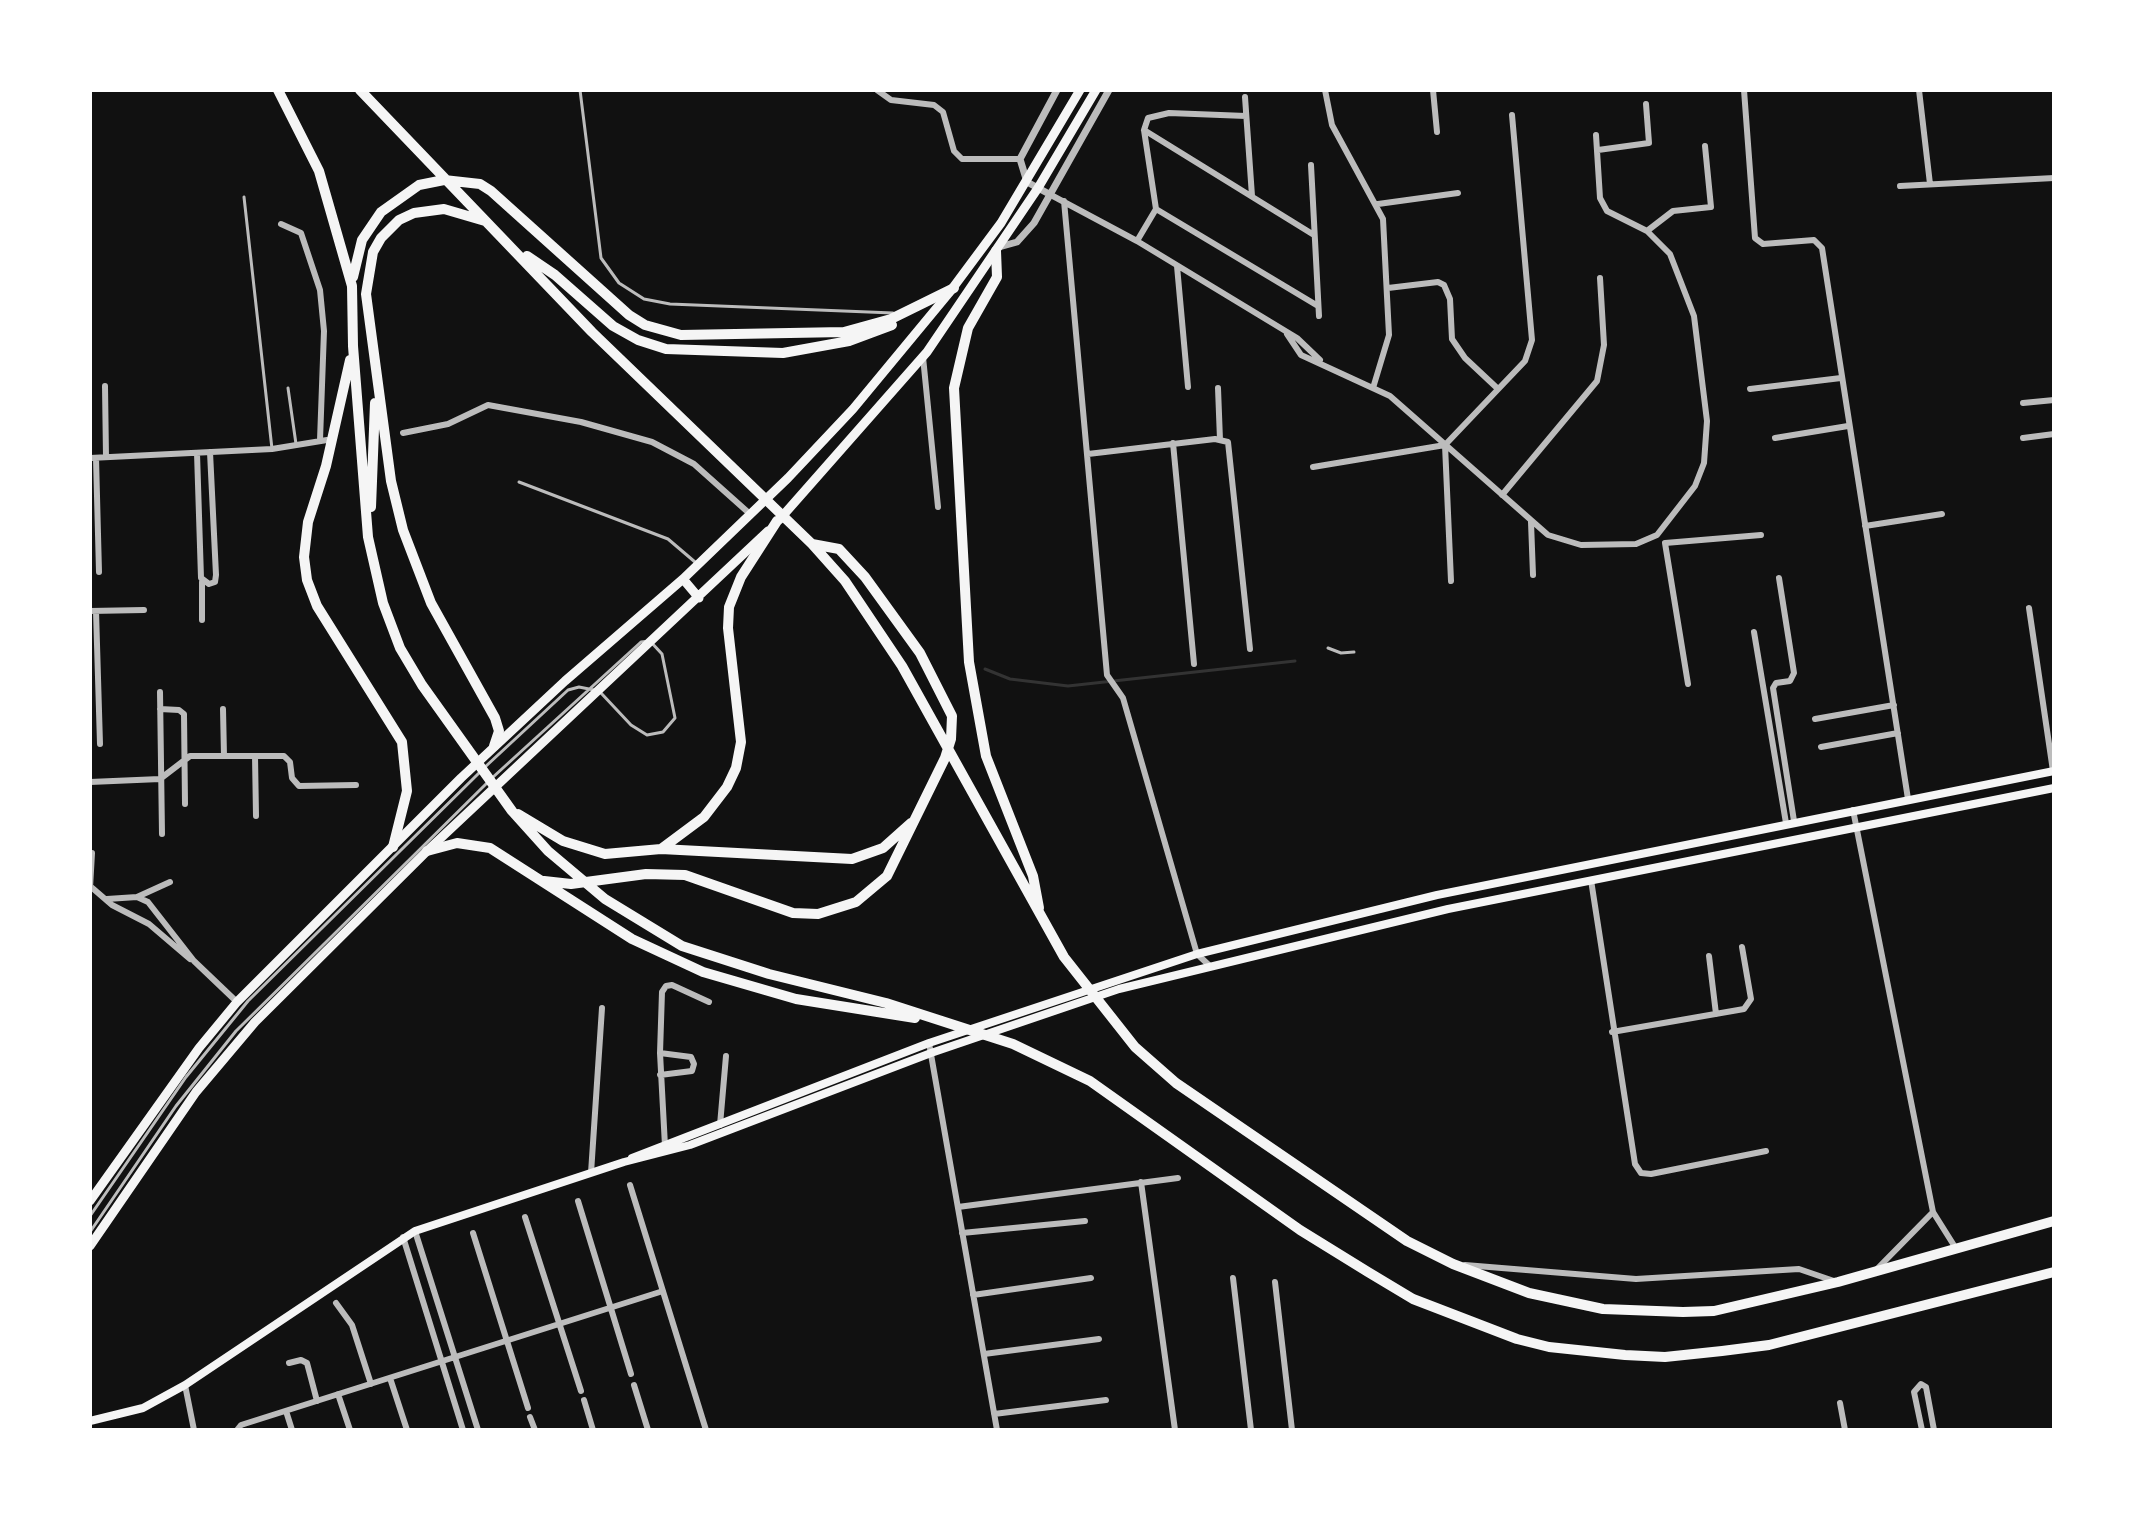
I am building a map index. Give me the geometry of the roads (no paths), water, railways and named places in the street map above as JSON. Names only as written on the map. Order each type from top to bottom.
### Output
[{"type":"highway","points":[[278,90],[319,171],[352,286]]},
{"type":"highway","points":[[360,90],[433,162],[592,332],[796,527],[865,607],[1076,974],[1135,1047],[1176,1083],[1407,1241],[1453,1264],[1529,1293],[1603,1309],[1714,1311],[1838,1282],[2054,1221]]},
{"type":"highway","points":[[936,1021],[886,1003],[769,974],[682,946],[605,899],[541,845],[502,799],[400,648],[383,603],[368,537],[353,346],[352,286],[358,250],[381,212],[419,185],[444,180],[480,184],[491,191],[623,309],[656,329],[713,337],[813,334],[863,328],[952,290]]},
{"type":"highway","points":[[494,746],[499,731],[495,718],[442,626],[410,554],[391,481],[366,294],[370,261],[381,238],[406,216],[434,209],[466,213],[496,229]]},
{"type":"highway","points":[[998,249],[997,277],[968,328],[954,388],[969,662],[986,756],[1002,804],[1033,876],[1040,914]]},
{"type":"highway","points":[[516,250],[555,275],[603,319],[625,334],[652,345],[690,352],[783,353],[828,346],[901,321],[952,290]]},
{"type":"highway","points":[[353,346],[326,466],[308,522],[304,557],[310,591],[321,613],[402,742],[407,791],[393,847]]},
{"type":"highway","points":[[368,537],[376,377]]},
{"type":"highway","points":[[661,849],[704,817],[736,768],[741,730],[728,628],[729,607],[741,577],[777,521]]},
{"type":"highway","points":[[544,881],[571,884],[646,874],[685,875],[793,913],[818,914],[846,907],[879,885],[895,861],[951,739],[953,724],[949,706],[920,653],[858,570],[839,549],[812,544]]},
{"type":"highway","points":[[512,811],[563,841],[590,851],[616,854],[661,849],[852,859],[883,848],[913,821]]},
{"type":"highway","points":[[427,851],[457,843],[482,846],[544,881],[632,939],[703,972],[796,999],[936,1021],[1013,1044],[1090,1081],[1300,1230],[1413,1299],[1488,1330],[1549,1347],[1665,1357],[1769,1345],[2054,1272]]},
{"type":"main road","points":[[90,1201],[199,1048],[237,1002],[494,746],[698,565],[853,409],[952,290],[1027,182],[1080,90]]},
{"type":"main road","points":[[90,1246],[196,1092],[234,1044],[593,690],[699,598],[777,521],[923,357],[1038,188],[1096,90]]},
{"type":"main road","points":[[683,579],[699,598]]},
{"type":"main road","points":[[666,1147],[929,1043],[1197,954],[1345,917],[1721,836],[2053,771]]},
{"type":"main road","points":[[90,1421],[143,1408],[185,1385],[415,1231],[624,1162],[1119,989],[1351,932],[1591,880],[2054,788]]},
{"type":"main road","points":[[1721,836],[1724,854]]},
{"type":"main road","points":[[1345,917],[1351,932]]},
{"type":"street","points":[[877,90],[891,100],[934,105],[943,112],[954,151],[962,159],[1020,159]]},
{"type":"street","points":[[1057,90],[1020,159],[1027,182],[1137,241],[1302,341],[1322,362],[1353,382],[1390,396],[1548,535],[1581,545],[1636,544],[1657,535],[1695,486],[1704,463],[1707,421],[1694,316],[1681,274],[1670,254],[1647,231],[1607,211],[1600,198],[1596,135]]},
{"type":"street","points":[[998,249],[1021,239],[1051,195],[1109,90]]},
{"type":"street","points":[[1325,90],[1332,125],[1378,204],[1383,219],[1389,335],[1373,388]]},
{"type":"street","points":[[1433,90],[1437,132]]},
{"type":"street","points":[[1744,90],[1755,238],[1763,244],[1814,240],[1819,243],[1908,799]]},
{"type":"street","points":[[1919,90],[1930,184]]},
{"type":"street","points":[[1245,97],[1252,196]]},
{"type":"street","points":[[1598,150],[1649,143],[1646,104]]},
{"type":"street","points":[[1137,241],[1156,209],[1144,130],[1148,118],[1169,113],[1246,116]]},
{"type":"street","points":[[1313,467],[1445,445],[1525,361],[1532,340],[1512,115]]},
{"type":"street","points":[[1144,130],[1314,235]]},
{"type":"street","points":[[1647,231],[1673,211],[1711,207],[1705,146]]},
{"type":"street","points":[[1311,165],[1319,316]]},
{"type":"street","points":[[1900,186],[2054,178]]},
{"type":"street","points":[[1378,204],[1458,193]]},
{"type":"street","points":[[1064,201],[1107,675],[1123,698],[1197,954],[1211,967]]},
{"type":"street","points":[[1156,209],[1318,306]]},
{"type":"street","points":[[99,572],[93,458],[272,449],[323,440],[324,331],[320,290],[301,233],[281,224]]},
{"type":"street","points":[[1177,266],[1188,387]]},
{"type":"street","points":[[1502,495],[1597,381],[1604,345],[1600,278]]},
{"type":"street","points":[[1388,288],[1438,282],[1444,285],[1450,299],[1452,339],[1456,348],[1497,388]]},
{"type":"street","points":[[923,357],[938,507]]},
{"type":"street","points":[[1750,389],[1841,378]]},
{"type":"street","points":[[105,386],[106,457]]},
{"type":"street","points":[[1218,388],[1250,649]]},
{"type":"street","points":[[2023,403],[2054,400]]},
{"type":"street","points":[[403,433],[448,424],[488,405],[581,422],[652,442],[694,464],[750,514]]},
{"type":"street","points":[[1775,438],[1848,426]]},
{"type":"street","points":[[2023,438],[2054,434]]},
{"type":"street","points":[[1088,454],[1147,449],[1173,443],[1224,441]]},
{"type":"street","points":[[1173,443],[1194,664]]},
{"type":"street","points":[[1445,445],[1451,581]]},
{"type":"street","points":[[202,582],[215,582],[216,575],[210,452]]},
{"type":"street","points":[[197,453],[202,620]]},
{"type":"street","points":[[1865,526],[1942,514]]},
{"type":"street","points":[[1531,522],[1533,575]]},
{"type":"street","points":[[1657,535],[1665,543],[1688,684]]},
{"type":"street","points":[[1665,543],[1761,535]]},
{"type":"street","points":[[1779,578],[1794,673],[1790,681],[1776,683],[1773,688],[1790,822]]},
{"type":"street","points":[[2029,608],[2053,771]]},
{"type":"street","points":[[100,744],[93,611],[144,610]]},
{"type":"street","points":[[1754,632],[1790,822]]},
{"type":"street","points":[[160,692],[162,834]]},
{"type":"street","points":[[1815,719],[1894,705]]},
{"type":"street","points":[[160,709],[182,711],[185,804]]},
{"type":"street","points":[[223,709],[224,756]]},
{"type":"street","points":[[1821,747],[1898,733]]},
{"type":"street","points":[[90,782],[160,779],[190,756],[255,756],[288,758],[292,778],[299,786],[356,785]]},
{"type":"street","points":[[255,756],[256,816]]},
{"type":"street","points":[[1853,810],[1933,1212],[1955,1247]]},
{"type":"street","points":[[92,853],[90,887],[149,924],[237,1002]]},
{"type":"street","points":[[1591,880],[1612,1032],[1635,1164],[1641,1173],[1766,1151]]},
{"type":"street","points":[[107,899],[137,897],[170,882]]},
{"type":"street","points":[[137,897],[151,906],[194,961]]},
{"type":"street","points":[[1612,1032],[1750,1005],[1742,947]]},
{"type":"street","points":[[1709,956],[1716,1014]]},
{"type":"street","points":[[666,1147],[660,1053],[666,986],[672,985],[709,1002]]},
{"type":"street","points":[[591,1173],[602,1008]]},
{"type":"street","points":[[929,1043],[997,1430]]},
{"type":"street","points":[[660,1053],[691,1057],[694,1064],[692,1071],[660,1075]]},
{"type":"street","points":[[720,1125],[726,1056]]},
{"type":"street","points":[[958,1207],[1178,1178]]},
{"type":"street","points":[[1141,1182],[1175,1430]]},
{"type":"street","points":[[630,1185],[705,1430]]},
{"type":"street","points":[[578,1201],[631,1374]]},
{"type":"street","points":[[1877,1269],[1933,1212]]},
{"type":"street","points":[[525,1217],[581,1391]]},
{"type":"street","points":[[962,1233],[1085,1221]]},
{"type":"street","points":[[415,1231],[478,1430]]},
{"type":"street","points":[[473,1233],[528,1408]]},
{"type":"street","points":[[403,1237],[463,1430]]},
{"type":"street","points":[[1453,1264],[1636,1279],[1799,1269],[1838,1282]]},
{"type":"street","points":[[973,1295],[1091,1278]]},
{"type":"street","points":[[1233,1278],[1251,1430]]},
{"type":"street","points":[[1275,1282],[1292,1430]]},
{"type":"street","points":[[237,1429],[663,1291]]},
{"type":"street","points":[[336,1303],[352,1325],[371,1384]]},
{"type":"street","points":[[984,1354],[1099,1339]]},
{"type":"street","points":[[289,1363],[301,1360],[307,1363],[317,1401]]},
{"type":"street","points":[[390,1378],[407,1430]]},
{"type":"street","points":[[1922,1430],[1914,1392],[1921,1384],[1926,1387],[1934,1430]]},
{"type":"street","points":[[185,1385],[194,1430]]},
{"type":"street","points":[[634,1385],[648,1430]]},
{"type":"street","points":[[338,1394],[350,1430]]},
{"type":"street","points":[[584,1400],[593,1430]]},
{"type":"street","points":[[994,1414],[1106,1400]]},
{"type":"street","points":[[1840,1403],[1845,1430]]},
{"type":"street","points":[[286,1411],[292,1430]]},
{"type":"street","points":[[530,1417],[535,1430]]},
{"type":"lane","points":[[580,90],[601,258],[619,283],[644,299],[670,304],[904,313]]},
{"type":"lane","points":[[244,197],[272,449]]},
{"type":"lane","points":[[288,388],[296,444]]},
{"type":"lane","points":[[519,482],[668,539],[698,565]]},
{"type":"lane","points":[[90,1216],[186,1077],[248,1001],[565,692],[575,687],[593,690],[639,731],[652,735],[669,728],[675,718],[671,686],[662,654],[650,641]]},
{"type":"lane","points":[[1328,648],[1341,653],[1354,652]]},
{"type":"lane","points":[[90,1232],[176,1106],[236,1031],[593,690]]},
{"type":"waterway","points":[[985,669],[1010,679],[1068,686],[1295,661]]}]
